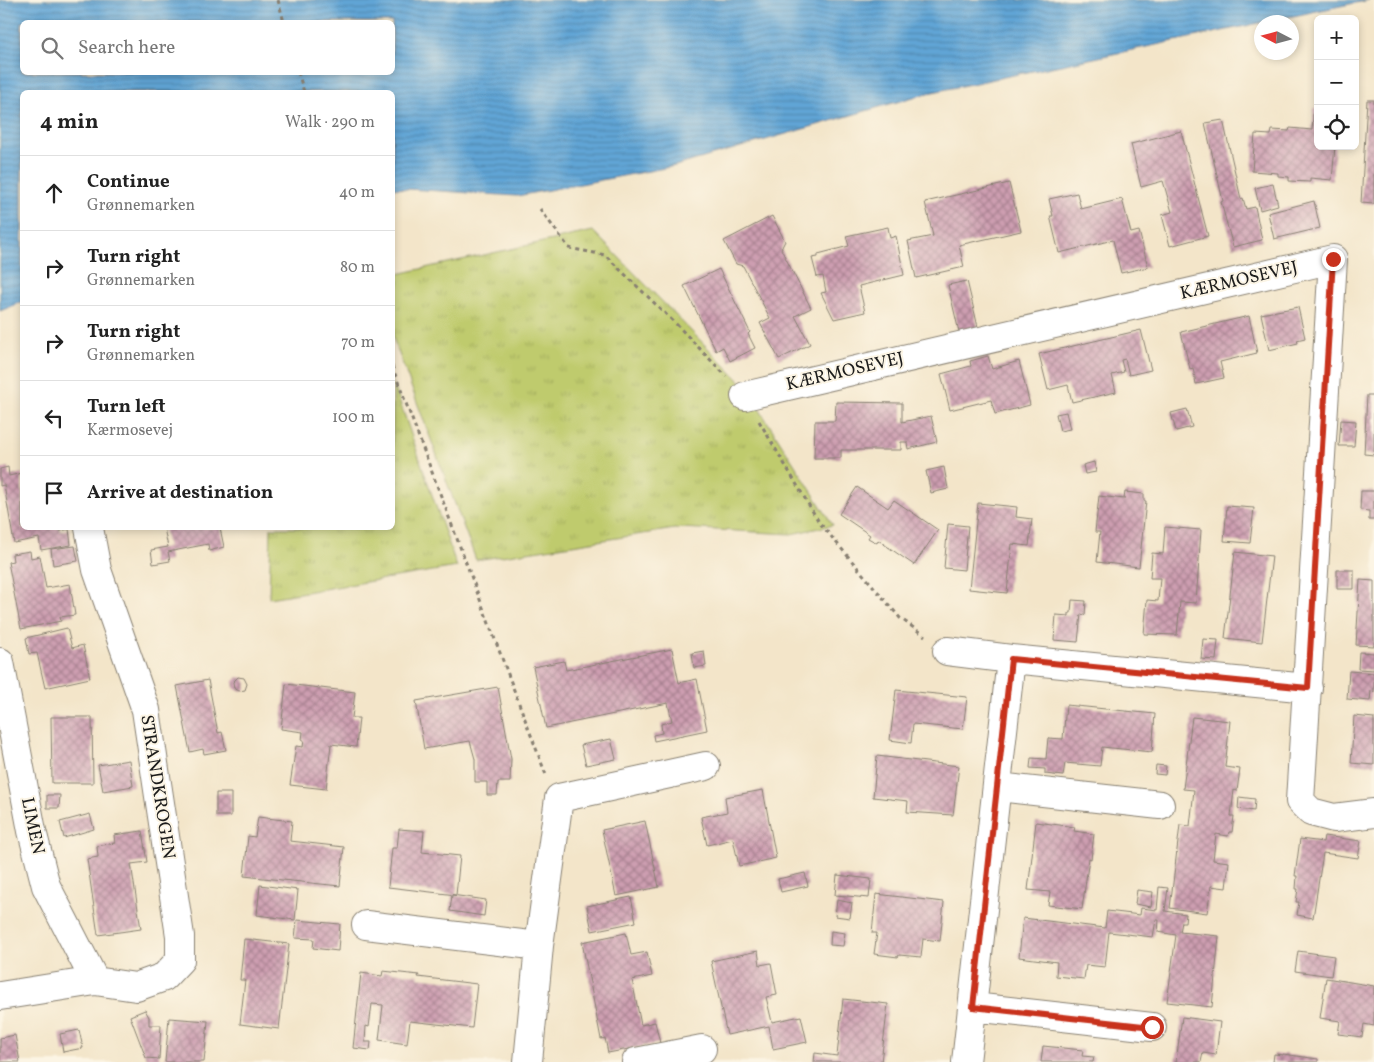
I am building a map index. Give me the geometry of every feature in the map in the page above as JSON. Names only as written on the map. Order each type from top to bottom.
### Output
[{"type":"street","name":"KÆRMOSEVEJ","points":[[744,396],[1333,259],[1300,801],[1312,812],[1334,818],[1374,813]]},
{"type":"street","name":"STRANDKROGEN","points":[[0,996],[95,981],[136,987],[164,977],[180,960],[180,936],[146,710],[97,570],[89,530]]},
{"type":"street","points":[[947,651],[1308,688]]},
{"type":"street","points":[[966,1062],[1011,659]]},
{"type":"street","name":"LIMEN","points":[[0,662],[32,831],[46,886],[95,981]]},
{"type":"street","points":[[528,1062],[539,946],[559,798],[706,766]]},
{"type":"street","points":[[998,787],[1160,805]]},
{"type":"street","points":[[366,925],[539,946]]},
{"type":"street","points":[[973,1007],[1152,1027]]},
{"type":"street","points":[[636,1062],[702,1048]]},
{"type":"path","points":[[278,0],[283,20]]},
{"type":"path","points":[[299,75],[303,90]]},
{"type":"path","points":[[540,209],[569,248],[605,255],[677,325],[744,396],[819,522],[900,618],[947,651]]},
{"type":"path","points":[[395,374],[543,768]]},
{"type":"green space","points":[[593,231],[744,385],[833,525],[791,534],[681,528],[476,560],[395,343],[395,275]]},
{"type":"green space","points":[[395,388],[457,567],[269,598],[271,530],[395,530]]},
{"type":"water","points":[[0,0],[1369,0],[1298,15],[1254,15],[1254,24],[928,93],[675,166],[517,196],[395,188],[395,90],[20,90],[20,303],[0,311]]},
{"type":"building","points":[[1367,100],[1374,100],[1374,204],[1361,203]]},
{"type":"building","points":[[1314,108],[1314,150],[1335,150],[1332,180],[1310,178],[1310,182],[1289,181],[1289,177],[1278,176],[1278,173],[1252,171],[1255,134],[1271,135],[1272,130],[1289,131],[1290,128],[1312,130]]},
{"type":"building","points":[[1223,120],[1241,199],[1243,198],[1246,209],[1255,207],[1262,240],[1233,247],[1221,202],[1223,201],[1205,123]]},
{"type":"building","points":[[1181,131],[1208,236],[1170,246],[1162,215],[1172,212],[1163,181],[1141,187],[1131,144]]},
{"type":"building","points":[[1009,183],[1021,231],[959,245],[964,267],[916,278],[908,241],[933,236],[925,202]]},
{"type":"building","points":[[1273,184],[1278,205],[1260,210],[1255,188]]},
{"type":"building","points":[[1077,193],[1081,209],[1122,199],[1131,233],[1139,231],[1148,267],[1121,273],[1113,240],[1059,253],[1050,216],[1053,216],[1049,199]]},
{"type":"building","points":[[1314,201],[1320,228],[1274,239],[1268,213]]},
{"type":"building","points":[[772,216],[785,241],[781,249],[811,308],[795,316],[810,344],[779,359],[760,323],[770,318],[743,266],[736,264],[724,241]]},
{"type":"building","points":[[888,227],[890,238],[896,236],[904,275],[859,286],[865,312],[834,319],[821,293],[826,292],[823,276],[817,277],[812,258],[818,257],[818,254],[849,246],[846,236]]},
{"type":"building","points":[[719,269],[750,332],[748,334],[755,348],[730,361],[723,347],[716,351],[684,286]]},
{"type":"building","points":[[967,281],[978,327],[959,332],[948,285]]},
{"type":"building","points":[[1298,307],[1305,338],[1297,340],[1298,343],[1269,350],[1261,314]]},
{"type":"building","points":[[1249,316],[1257,353],[1220,362],[1224,378],[1196,384],[1193,368],[1190,369],[1181,332]]},
{"type":"building","points":[[1141,330],[1151,370],[1129,375],[1125,359],[1121,360],[1124,372],[1112,375],[1116,392],[1072,402],[1068,385],[1048,390],[1039,354]]},
{"type":"building","points":[[988,356],[992,369],[1019,361],[1030,405],[995,414],[991,400],[950,410],[941,374],[971,366],[970,361]]},
{"type":"building","points":[[1367,395],[1374,395],[1374,455],[1364,454]]},
{"type":"building","points":[[836,402],[902,403],[902,422],[931,416],[937,442],[908,449],[907,442],[901,442],[901,450],[841,450],[841,458],[814,458],[815,421],[835,421]]},
{"type":"building","points":[[1187,409],[1192,427],[1176,431],[1171,413]]},
{"type":"building","points":[[1066,412],[1070,429],[1060,431],[1056,414]]},
{"type":"building","points":[[1341,420],[1356,421],[1354,446],[1339,446]]},
{"type":"building","points":[[1094,462],[1096,472],[1085,474],[1083,465]]},
{"type":"building","points":[[8,467],[9,476],[20,473],[20,530],[69,530],[71,545],[41,550],[39,538],[14,543],[4,485],[0,486],[0,469]]},
{"type":"building","points":[[944,467],[948,489],[931,493],[926,471]]},
{"type":"building","points":[[857,487],[888,508],[894,500],[938,530],[914,565],[878,540],[877,543],[868,538],[870,535],[839,514]]},
{"type":"building","points":[[1361,491],[1374,491],[1374,520],[1369,520],[1369,511],[1360,510]]},
{"type":"building","points":[[1125,492],[1144,494],[1144,501],[1146,501],[1139,567],[1097,562],[1100,532],[1095,532],[1099,496],[1124,499]]},
{"type":"building","points":[[978,503],[1017,507],[1016,517],[1032,519],[1029,546],[1012,544],[1007,593],[969,589]]},
{"type":"building","points":[[1227,506],[1254,508],[1250,543],[1224,541]]},
{"type":"building","points":[[948,524],[968,526],[964,570],[944,568]]},
{"type":"building","points":[[1165,527],[1201,530],[1196,603],[1180,602],[1177,635],[1144,634],[1147,600],[1158,601],[1160,578],[1150,578],[1152,553],[1163,554]]},
{"type":"building","points":[[164,530],[220,530],[224,547],[209,551],[208,544],[168,552],[170,561],[153,564],[151,550],[168,547]]},
{"type":"building","points":[[75,546],[78,561],[53,565],[51,549]]},
{"type":"building","points":[[30,551],[31,558],[40,556],[46,588],[70,584],[75,615],[60,617],[61,621],[21,629],[8,562],[13,561],[12,554]]},
{"type":"building","points":[[1235,552],[1272,556],[1262,642],[1225,638]]},
{"type":"building","points":[[1337,570],[1354,570],[1354,589],[1337,589]]},
{"type":"building","points":[[1360,580],[1374,581],[1374,646],[1356,645]]},
{"type":"building","points":[[1072,600],[1086,601],[1085,615],[1081,614],[1078,642],[1054,640],[1056,615],[1069,616]]},
{"type":"building","points":[[67,628],[72,648],[83,645],[90,678],[45,688],[37,653],[29,654],[26,638]]},
{"type":"building","points":[[1203,639],[1218,640],[1216,660],[1201,659]]},
{"type":"building","points":[[672,649],[679,683],[697,679],[707,730],[654,741],[653,735],[662,733],[661,724],[672,721],[668,703],[546,728],[533,667],[564,661],[566,670]]},
{"type":"building","points":[[704,651],[706,666],[694,668],[692,653]]},
{"type":"building","points":[[1359,652],[1374,653],[1374,670],[1358,669]]},
{"type":"building","points":[[1349,671],[1374,673],[1374,692],[1371,691],[1370,701],[1347,699]]},
{"type":"building","points":[[238,677],[244,678],[247,684],[245,690],[239,691],[234,688],[233,682]]},
{"type":"building","points":[[208,680],[218,733],[222,732],[226,750],[204,754],[203,749],[190,752],[177,686]]},
{"type":"building","points":[[286,684],[355,692],[352,718],[359,718],[356,747],[331,744],[326,789],[290,785],[296,746],[303,747],[304,740],[302,740],[303,732],[281,729]]},
{"type":"building","points":[[498,687],[511,759],[510,782],[498,782],[497,795],[487,795],[487,782],[475,782],[475,759],[470,741],[424,749],[416,701]]},
{"type":"building","points":[[896,690],[967,697],[963,729],[913,724],[911,743],[890,740]]},
{"type":"building","points":[[1066,705],[1155,714],[1152,752],[1102,747],[1100,766],[1065,763],[1063,776],[1045,774],[1045,769],[1030,768],[1031,758],[1046,759],[1048,738],[1063,739]]},
{"type":"building","points":[[1354,716],[1374,718],[1374,765],[1351,763]]},
{"type":"building","points":[[51,717],[92,717],[93,783],[52,783]]},
{"type":"building","points":[[1192,717],[1230,721],[1225,767],[1240,769],[1237,791],[1234,790],[1231,816],[1234,816],[1232,832],[1229,832],[1228,836],[1216,834],[1213,860],[1229,862],[1226,888],[1211,886],[1207,913],[1170,908],[1180,825],[1190,826],[1194,790],[1183,789]]},
{"type":"building","points":[[611,739],[616,759],[586,765],[581,745]]},
{"type":"building","points":[[877,756],[959,766],[953,815],[907,812],[908,801],[873,797]]},
{"type":"building","points":[[129,760],[133,786],[103,791],[98,765]]},
{"type":"building","points":[[1156,765],[1166,766],[1165,775],[1155,774]]},
{"type":"building","points":[[763,790],[776,858],[739,866],[733,839],[707,845],[701,817],[727,812],[725,797]]},
{"type":"building","points":[[216,793],[231,793],[231,816],[216,816]]},
{"type":"building","points":[[47,795],[60,795],[59,808],[47,808]]},
{"type":"building","points":[[1239,797],[1255,799],[1254,811],[1238,809]]},
{"type":"building","points":[[90,814],[94,829],[64,838],[60,822]]},
{"type":"building","points":[[258,817],[292,821],[290,841],[344,847],[340,886],[244,876],[248,836],[255,837]]},
{"type":"building","points":[[645,821],[659,887],[616,896],[602,830]]},
{"type":"building","points":[[1036,822],[1075,827],[1074,831],[1094,834],[1082,909],[1048,905],[1050,892],[1028,890]]},
{"type":"building","points":[[399,829],[424,831],[422,852],[460,856],[456,895],[388,887],[392,848],[397,848]]},
{"type":"building","points":[[142,831],[147,862],[131,864],[141,929],[98,935],[87,859],[98,857],[97,846],[115,843],[114,835]]},
{"type":"building","points":[[1324,836],[1361,841],[1358,858],[1323,853],[1313,918],[1297,915],[1299,902],[1296,902],[1298,889],[1296,889],[1297,876],[1295,876],[1300,839],[1323,842]]},
{"type":"building","points":[[805,873],[808,886],[781,892],[778,879]]},
{"type":"building","points":[[837,875],[871,879],[869,898],[835,895]]},
{"type":"building","points":[[260,885],[298,890],[295,920],[257,915]]},
{"type":"building","points":[[1159,887],[1168,888],[1165,911],[1186,914],[1185,922],[1182,922],[1180,932],[1219,936],[1212,1007],[1167,1002],[1176,935],[1158,932],[1159,920],[1156,920],[1153,937],[1109,932],[1105,967],[1086,965],[1084,979],[1056,976],[1057,962],[1019,957],[1023,918],[1105,928],[1107,911],[1140,915],[1141,908],[1157,910]]},
{"type":"building","points":[[1137,890],[1153,892],[1151,907],[1135,904]]},
{"type":"building","points":[[876,894],[944,902],[940,941],[923,939],[921,957],[874,954],[877,933],[872,933]]},
{"type":"building","points":[[452,895],[486,900],[484,916],[450,911]]},
{"type":"building","points":[[631,897],[636,922],[592,931],[587,906]]},
{"type":"building","points":[[837,900],[852,903],[850,918],[835,916]]},
{"type":"building","points":[[297,920],[340,924],[338,951],[313,948],[314,939],[295,938]]},
{"type":"building","points":[[831,931],[845,933],[843,946],[830,945]]},
{"type":"building","points":[[626,933],[631,955],[647,952],[652,976],[632,980],[641,1025],[655,1022],[660,1043],[608,1053],[605,1038],[601,1039],[582,942]]},
{"type":"building","points":[[244,939],[289,944],[279,1029],[240,1024],[245,980],[240,980]]},
{"type":"building","points":[[758,951],[760,965],[771,963],[777,995],[766,997],[772,1022],[801,1016],[807,1042],[773,1049],[769,1026],[727,1035],[711,961]]},
{"type":"building","points":[[1298,951],[1334,956],[1331,976],[1295,971]]},
{"type":"building","points":[[383,971],[477,984],[472,1028],[410,1021],[407,1044],[379,1040],[383,1005],[372,1004],[369,1027],[366,1026],[365,1042],[371,1042],[370,1050],[353,1048],[361,973],[382,976]]},
{"type":"building","points":[[1326,978],[1374,986],[1374,1026],[1364,1024],[1362,1037],[1338,1034],[1340,1021],[1320,1018]]},
{"type":"building","points":[[843,999],[888,1004],[881,1062],[814,1062],[815,1053],[837,1056]]},
{"type":"building","points":[[145,1010],[149,1017],[149,1025],[161,1025],[159,1059],[146,1058],[130,1016]]},
{"type":"building","points":[[1182,1017],[1220,1022],[1216,1055],[1203,1053],[1201,1062],[1176,1062]]},
{"type":"building","points":[[169,1018],[208,1021],[204,1062],[165,1062]]},
{"type":"building","points":[[79,1030],[83,1048],[63,1052],[60,1034]]},
{"type":"building","points":[[15,1035],[20,1062],[0,1062],[0,1038]]},
{"type":"building","points":[[1043,1046],[1083,1050],[1082,1056],[1094,1057],[1093,1062],[1041,1062]]},
{"type":"building","points":[[1274,1054],[1318,1059],[1318,1062],[1273,1062]]},
{"type":"route","points":[[1152,1027],[973,1007],[1011,659],[1308,688],[1333,259]]}]
